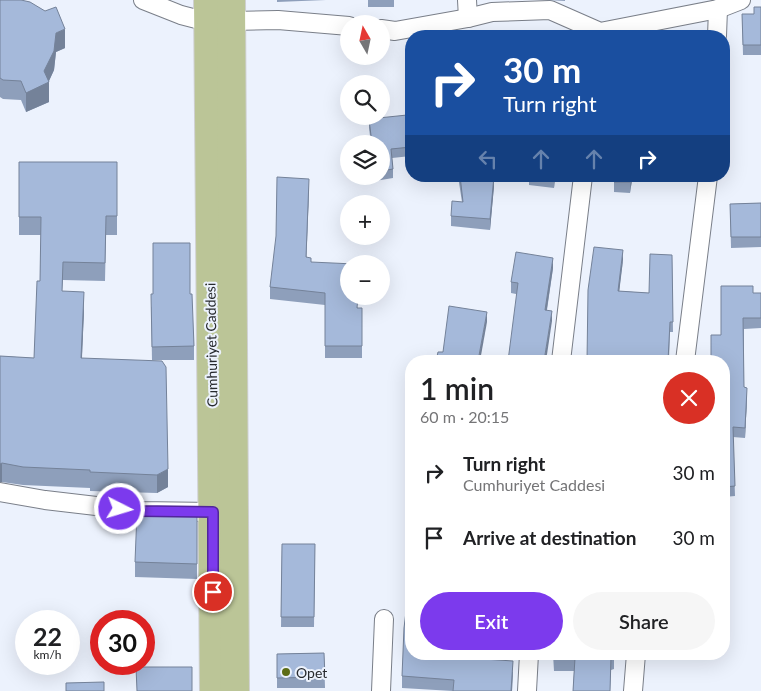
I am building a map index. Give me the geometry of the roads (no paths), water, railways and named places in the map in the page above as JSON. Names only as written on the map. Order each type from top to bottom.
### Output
[{"type":"main road","name":"Cumhuriyet Caddesi","points":[[214,691],[213,512],[219,11]]},
{"type":"main road","name":"Cumhuriyet Caddesi","points":[[219,11],[235,691]]},
{"type":"street","points":[[143,0],[181,15],[219,11],[278,20],[340,25]]},
{"type":"street","points":[[467,0],[468,18]]},
{"type":"street","points":[[468,18],[485,0]]},
{"type":"street","points":[[619,30],[718,9],[741,0]]},
{"type":"street","points":[[717,30],[718,9]]},
{"type":"street","points":[[390,30],[468,18],[492,12],[550,10],[592,30]]},
{"type":"street","points":[[562,355],[582,182]]},
{"type":"street","points":[[686,355],[707,182]]},
{"type":"street","points":[[0,492],[44,500],[139,511],[213,512]]},
{"type":"street","points":[[381,691],[384,620]]},
{"type":"street","points":[[527,691],[529,660]]},
{"type":"street","points":[[633,691],[636,660]]},
{"type":"place","name":"Opet","points":[[286,672]]}]
